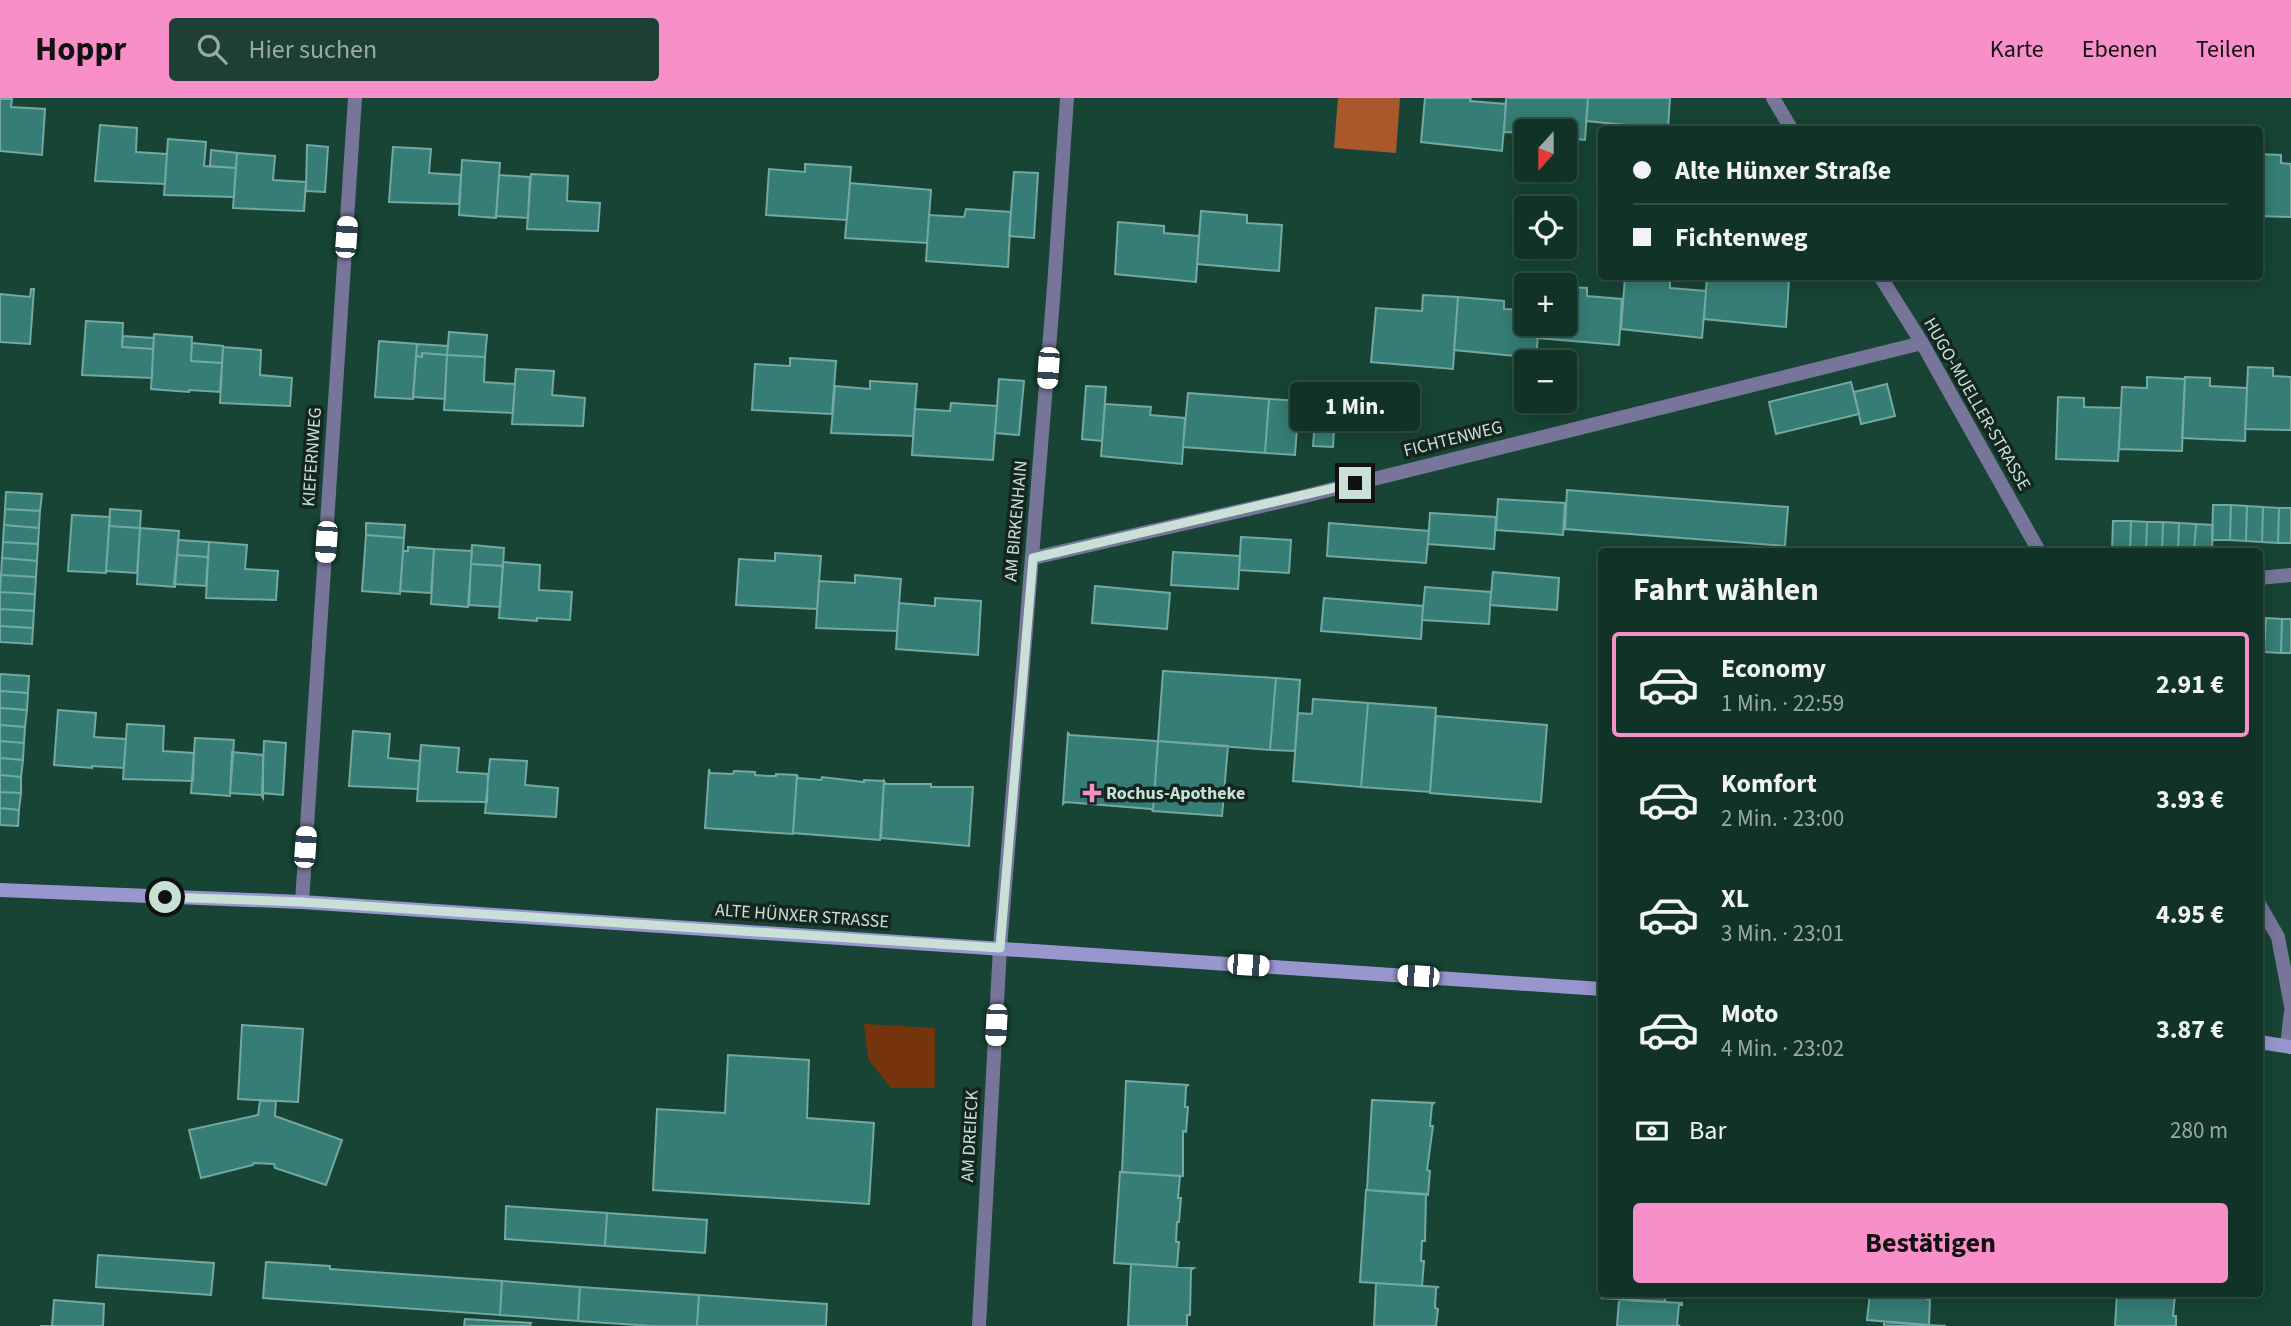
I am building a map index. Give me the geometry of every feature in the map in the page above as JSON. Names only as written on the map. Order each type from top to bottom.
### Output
[{"type":"street","name":"KIEFERNWEG","points":[[302,902],[355,98]]},
{"type":"street","name":"AM BIRKENHAIN","points":[[1000,948],[1033,558],[1067,98]]},
{"type":"street","points":[[1773,98],[1789,126]]},
{"type":"street","name":"HUGO-MUELLER-STRASSE","points":[[1883,280],[1922,343],[2037,548]]},
{"type":"street","name":"FICHTENWEG","points":[[1033,558],[1301,496],[1922,343]]},
{"type":"street","points":[[2263,578],[2291,575]]},
{"type":"street","name":"ALTE HÜNXER STRASSE","points":[[0,890],[302,902],[1598,989]]},
{"type":"street","points":[[2263,911],[2278,937],[2291,1006]]},
{"type":"street","name":"AM DREIECK","points":[[979,1326],[1000,948]]},
{"type":"street","points":[[2263,1043],[2289,1046],[2291,1012]]},
{"type":"shaded area","points":[[1338,98],[1400,98],[1396,153],[1334,148]]},
{"type":"shaded area","points":[[864,1024],[935,1028],[935,1088],[891,1088],[868,1059]]},
{"type":"building","points":[[1425,98],[1471,98],[1470,101],[1506,104],[1502,151],[1421,142]]},
{"type":"building","points":[[1506,98],[1588,98],[1585,140],[1577,139],[1577,119],[1514,119],[1514,132],[1504,132]]},
{"type":"building","points":[[1588,98],[1670,98],[1668,126],[1586,121]]},
{"type":"building","points":[[0,99],[12,99],[11,107],[45,109],[42,155],[0,151]]},
{"type":"building","points":[[100,125],[137,128],[136,152],[167,154],[165,184],[95,181]]},
{"type":"building","points":[[168,139],[206,142],[204,166],[236,168],[234,197],[164,195]]},
{"type":"building","points":[[307,145],[328,147],[325,192],[306,191]]},
{"type":"building","points":[[393,147],[431,149],[429,173],[461,175],[459,204],[389,202]]},
{"type":"building","points":[[211,150],[237,153],[236,168],[210,166]]},
{"type":"building","points":[[237,153],[275,156],[273,180],[306,182],[304,211],[233,208]]},
{"type":"building","points":[[2263,154],[2281,155],[2281,163],[2291,164],[2291,217],[2263,216]]},
{"type":"building","points":[[462,160],[500,163],[496,218],[459,215]]},
{"type":"building","points":[[805,164],[851,167],[847,220],[766,215],[769,169],[805,172]]},
{"type":"building","points":[[1014,172],[1038,173],[1034,238],[1009,236]]},
{"type":"building","points":[[531,174],[568,176],[567,201],[600,203],[598,231],[527,229]]},
{"type":"building","points":[[499,175],[530,177],[528,218],[496,216]]},
{"type":"building","points":[[850,183],[931,190],[927,243],[845,238]]},
{"type":"building","points":[[966,209],[1011,212],[1008,267],[926,261],[929,215],[964,217]]},
{"type":"building","points":[[1201,211],[1247,215],[1247,223],[1282,225],[1279,271],[1197,264]]},
{"type":"building","points":[[1118,222],[1164,226],[1164,233],[1199,236],[1196,282],[1115,274]]},
{"type":"building","points":[[1625,280],[1670,281],[1670,288],[1706,291],[1702,338],[1621,329]]},
{"type":"building","points":[[1707,280],[1789,280],[1786,327],[1704,319]]},
{"type":"building","points":[[1577,288],[1587,288],[1587,296],[1622,299],[1619,345],[1537,338],[1577,336]]},
{"type":"building","points":[[31,289],[34,289],[30,344],[0,342],[0,294],[30,297]]},
{"type":"building","points":[[1423,295],[1458,297],[1453,369],[1371,362],[1376,308],[1422,311]]},
{"type":"building","points":[[1458,297],[1504,301],[1504,309],[1514,309],[1514,336],[1538,336],[1537,350],[1514,350],[1514,356],[1454,350]]},
{"type":"building","points":[[86,321],[123,323],[122,347],[153,349],[152,378],[82,375]]},
{"type":"building","points":[[449,332],[487,335],[485,357],[447,355]]},
{"type":"building","points":[[154,334],[192,337],[191,361],[222,363],[220,392],[151,389]]},
{"type":"building","points":[[123,336],[154,338],[153,349],[122,347]]},
{"type":"building","points":[[379,341],[417,344],[413,399],[375,397]]},
{"type":"building","points":[[192,343],[223,346],[222,363],[191,361]]},
{"type":"building","points":[[417,344],[448,346],[447,355],[422,353],[422,357],[416,356]]},
{"type":"building","points":[[223,347],[261,350],[260,375],[292,378],[290,406],[220,403]]},
{"type":"building","points":[[422,353],[447,355],[445,399],[413,397],[416,356],[422,357]]},
{"type":"building","points":[[447,355],[485,357],[484,382],[515,384],[513,413],[444,410]]},
{"type":"building","points":[[790,358],[836,361],[832,414],[752,410],[755,364],[790,366]]},
{"type":"building","points":[[2248,367],[2273,368],[2273,376],[2291,377],[2291,430],[2245,429]]},
{"type":"building","points":[[516,369],[554,371],[552,395],[585,398],[583,426],[512,424]]},
{"type":"building","points":[[2147,377],[2185,379],[2182,451],[2119,449],[2122,387],[2147,388]]},
{"type":"building","points":[[2185,377],[2210,378],[2210,386],[2247,388],[2245,441],[2182,438]]},
{"type":"building","points":[[999,379],[1024,381],[1019,435],[995,433]]},
{"type":"building","points":[[870,381],[917,384],[913,436],[831,433],[835,386],[870,389]]},
{"type":"building","points":[[1851,382],[1859,414],[1776,434],[1769,402]]},
{"type":"building","points":[[1887,384],[1895,416],[1861,424],[1854,392]]},
{"type":"building","points":[[1086,386],[1106,387],[1102,441],[1082,439]]},
{"type":"building","points":[[1356,387],[1373,388],[1371,418],[1354,416]]},
{"type":"building","points":[[1317,392],[1356,395],[1352,432],[1334,430],[1333,447],[1313,446]]},
{"type":"building","points":[[1188,393],[1269,399],[1265,453],[1183,447]]},
{"type":"building","points":[[2058,397],[2084,398],[2084,407],[2121,408],[2118,461],[2056,459]]},
{"type":"building","points":[[1269,399],[1299,401],[1295,455],[1265,453]]},
{"type":"building","points":[[951,403],[997,406],[993,460],[912,455],[915,409],[950,411]]},
{"type":"building","points":[[1105,404],[1151,407],[1150,415],[1185,418],[1182,464],[1101,456]]},
{"type":"building","points":[[1567,490],[1788,507],[1785,546],[1565,529]]},
{"type":"building","points":[[6,492],[42,494],[40,511],[5,509]]},
{"type":"building","points":[[1498,499],[1565,503],[1563,535],[1496,530]]},
{"type":"building","points":[[2213,505],[2231,505],[2230,540],[2212,540]]},
{"type":"building","points":[[2231,505],[2247,506],[2246,541],[2230,540]]},
{"type":"building","points":[[2247,506],[2263,507],[2262,542],[2246,541]]},
{"type":"building","points":[[2263,507],[2279,508],[2278,543],[2262,542]]},
{"type":"building","points":[[2279,508],[2291,508],[2291,543],[2278,543]]},
{"type":"building","points":[[5,509],[40,511],[39,528],[4,525]]},
{"type":"building","points":[[110,509],[141,511],[140,528],[109,526]]},
{"type":"building","points":[[1430,513],[1496,517],[1494,549],[1428,544]]},
{"type":"building","points":[[72,515],[110,517],[106,573],[68,571]]},
{"type":"building","points":[[2113,521],[2131,521],[2130,548],[2112,548]]},
{"type":"building","points":[[2131,521],[2147,522],[2146,548],[2130,548]]},
{"type":"building","points":[[2147,522],[2163,522],[2162,548],[2146,548]]},
{"type":"building","points":[[2163,522],[2179,523],[2178,548],[2162,548]]},
{"type":"building","points":[[366,523],[405,525],[404,538],[366,535]]},
{"type":"building","points":[[1329,523],[1429,531],[1426,563],[1327,556]]},
{"type":"building","points":[[2179,523],[2196,524],[2194,548],[2178,548]]},
{"type":"building","points":[[2196,524],[2213,525],[2212,548],[2194,548]]},
{"type":"building","points":[[4,525],[39,528],[38,544],[3,542]]},
{"type":"building","points":[[109,526],[140,528],[137,573],[106,571]]},
{"type":"building","points":[[140,528],[179,531],[175,587],[137,584]]},
{"type":"building","points":[[366,535],[404,538],[400,594],[362,591]]},
{"type":"building","points":[[1241,537],[1291,540],[1289,573],[1239,570]]},
{"type":"building","points":[[178,540],[209,542],[208,557],[177,555]]},
{"type":"building","points":[[3,542],[38,544],[37,561],[2,558]]},
{"type":"building","points":[[209,542],[247,545],[245,569],[278,571],[276,600],[206,598]]},
{"type":"building","points":[[472,545],[504,548],[503,566],[471,564]]},
{"type":"building","points":[[408,547],[434,549],[431,593],[400,591],[403,551],[408,551]]},
{"type":"building","points":[[434,549],[472,551],[468,607],[431,604]]},
{"type":"building","points":[[1173,552],[1240,556],[1238,589],[1171,585]]},
{"type":"building","points":[[775,553],[821,556],[817,609],[736,605],[739,559],[775,561]]},
{"type":"building","points":[[177,555],[208,557],[206,586],[174,584]]},
{"type":"building","points":[[2,558],[37,561],[36,577],[1,575]]},
{"type":"building","points":[[503,562],[540,565],[539,590],[572,592],[570,620],[499,618]]},
{"type":"building","points":[[471,564],[503,566],[500,607],[469,605]]},
{"type":"building","points":[[1493,572],[1559,578],[1557,610],[1490,605]]},
{"type":"building","points":[[1,575],[36,577],[35,594],[0,592]]},
{"type":"building","points":[[855,575],[901,579],[897,631],[816,628],[819,581],[855,583]]},
{"type":"building","points":[[1095,586],[1170,593],[1167,629],[1092,623]]},
{"type":"building","points":[[1425,587],[1491,592],[1489,624],[1422,620]]},
{"type":"building","points":[[0,592],[35,594],[34,611],[0,609]]},
{"type":"building","points":[[935,598],[981,601],[978,655],[896,649],[899,603],[935,606]]},
{"type":"building","points":[[1324,598],[1423,606],[1421,639],[1321,631]]},
{"type":"building","points":[[0,609],[34,611],[33,628],[0,626]]},
{"type":"building","points":[[2263,618],[2266,618],[2263,652]]},
{"type":"building","points":[[2266,618],[2282,619],[2281,653],[2264,652]]},
{"type":"building","points":[[2282,619],[2291,619],[2291,653],[2281,653]]},
{"type":"building","points":[[0,626],[33,628],[32,644],[0,642]]},
{"type":"building","points":[[1163,671],[1276,678],[1270,750],[1158,741]]},
{"type":"building","points":[[0,674],[29,676],[28,693],[0,691]]},
{"type":"building","points":[[1276,678],[1300,680],[1295,751],[1270,750]]},
{"type":"building","points":[[0,691],[28,693],[27,710],[0,708]]},
{"type":"building","points":[[1313,699],[1368,703],[1361,787],[1293,781],[1298,713],[1312,714]]},
{"type":"building","points":[[1368,703],[1436,708],[1430,792],[1361,787]]},
{"type":"building","points":[[0,708],[27,710],[25,727],[0,725]]},
{"type":"building","points":[[58,710],[96,713],[94,737],[126,739],[124,768],[54,765]]},
{"type":"building","points":[[1436,716],[1547,725],[1541,802],[1430,793]]},
{"type":"building","points":[[127,724],[164,726],[163,751],[194,753],[193,781],[123,779]]},
{"type":"building","points":[[0,725],[25,727],[24,743],[0,741]]},
{"type":"building","points":[[353,731],[390,734],[388,758],[420,761],[418,789],[349,786]]},
{"type":"building","points":[[1068,733],[1158,740],[1153,811],[1065,802],[1063,804]]},
{"type":"building","points":[[195,738],[234,740],[230,796],[191,793]]},
{"type":"building","points":[[0,741],[24,743],[23,760],[0,758]]},
{"type":"building","points":[[264,741],[286,743],[283,795],[262,793]]},
{"type":"building","points":[[1158,741],[1228,746],[1222,816],[1153,811]]},
{"type":"building","points":[[421,745],[459,748],[457,772],[488,774],[487,802],[417,801]]},
{"type":"building","points":[[232,752],[263,755],[263,798],[261,795],[230,793]]},
{"type":"building","points":[[0,758],[23,760],[21,777],[0,775]]},
{"type":"building","points":[[490,759],[527,761],[525,785],[558,788],[556,817],[485,813]]},
{"type":"building","points":[[709,769],[710,773],[733,774],[734,771],[755,772],[755,775],[767,776],[797,775],[793,834],[705,828]]},
{"type":"building","points":[[0,775],[21,777],[21,793],[0,792]]},
{"type":"building","points":[[797,775],[798,778],[821,780],[822,777],[864,782],[884,781],[880,840],[793,833]]},
{"type":"building","points":[[884,781],[886,784],[973,787],[969,846],[881,838]]},
{"type":"building","points":[[0,792],[21,793],[19,810],[0,808]]},
{"type":"building","points":[[0,808],[19,810],[18,826],[0,825]]},
{"type":"building","points":[[242,1025],[303,1029],[298,1102],[238,1099]]},
{"type":"building","points":[[728,1055],[809,1060],[807,1118],[874,1123],[869,1204],[653,1190],[657,1109],[725,1113]]},
{"type":"building","points":[[1126,1081],[1189,1085],[1186,1086],[1186,1132],[1183,1131],[1183,1176],[1122,1172]]},
{"type":"building","points":[[1372,1100],[1434,1103],[1427,1170],[1430,1171],[1428,1195],[1367,1190]]},
{"type":"building","points":[[260,1101],[276,1101],[275,1116],[342,1140],[326,1185],[275,1168],[274,1164],[254,1163],[201,1178],[189,1130],[258,1115]]},
{"type":"building","points":[[1120,1172],[1180,1176],[1177,1267],[1114,1263]]},
{"type":"building","points":[[1366,1190],[1426,1194],[1422,1286],[1360,1282]]},
{"type":"building","points":[[506,1206],[607,1213],[605,1246],[505,1239]]},
{"type":"building","points":[[607,1213],[707,1220],[705,1253],[605,1246]]},
{"type":"building","points":[[98,1255],[214,1263],[211,1295],[96,1287]]},
{"type":"building","points":[[266,1262],[502,1281],[500,1315],[263,1298]]},
{"type":"building","points":[[1131,1264],[1194,1268],[1191,1270],[1190,1315],[1187,1315],[1187,1326],[1128,1326]]},
{"type":"building","points":[[502,1281],[580,1287],[578,1321],[500,1315]]},
{"type":"building","points":[[1376,1283],[1439,1287],[1436,1288],[1436,1326],[1374,1326]]},
{"type":"building","points":[[580,1287],[699,1295],[697,1326],[578,1321]]},
{"type":"building","points":[[699,1295],[827,1304],[826,1326],[697,1326]]},
{"type":"building","points":[[1602,1297],[1666,1297],[1665,1302]]},
{"type":"building","points":[[1870,1297],[1930,1299],[1929,1325],[1867,1320]]},
{"type":"building","points":[[2117,1297],[2175,1297],[2173,1316],[2176,1316],[2176,1326],[2115,1326]]},
{"type":"building","points":[[54,1300],[104,1304],[103,1326],[52,1326]]},
{"type":"building","points":[[1619,1300],[1682,1303],[1679,1305],[1677,1325],[1680,1326],[1617,1326]]},
{"type":"building","points":[[465,1319],[531,1323],[530,1326],[464,1326]]},
{"type":"building","points":[[1884,1322],[1929,1325],[1946,1326],[1884,1326]]},
{"type":"place","name":"Rochus-Apotheke","points":[[1092,793]]},
{"type":"route","points":[[165,897],[302,902],[1000,948],[1033,558],[1355,483]]}]
